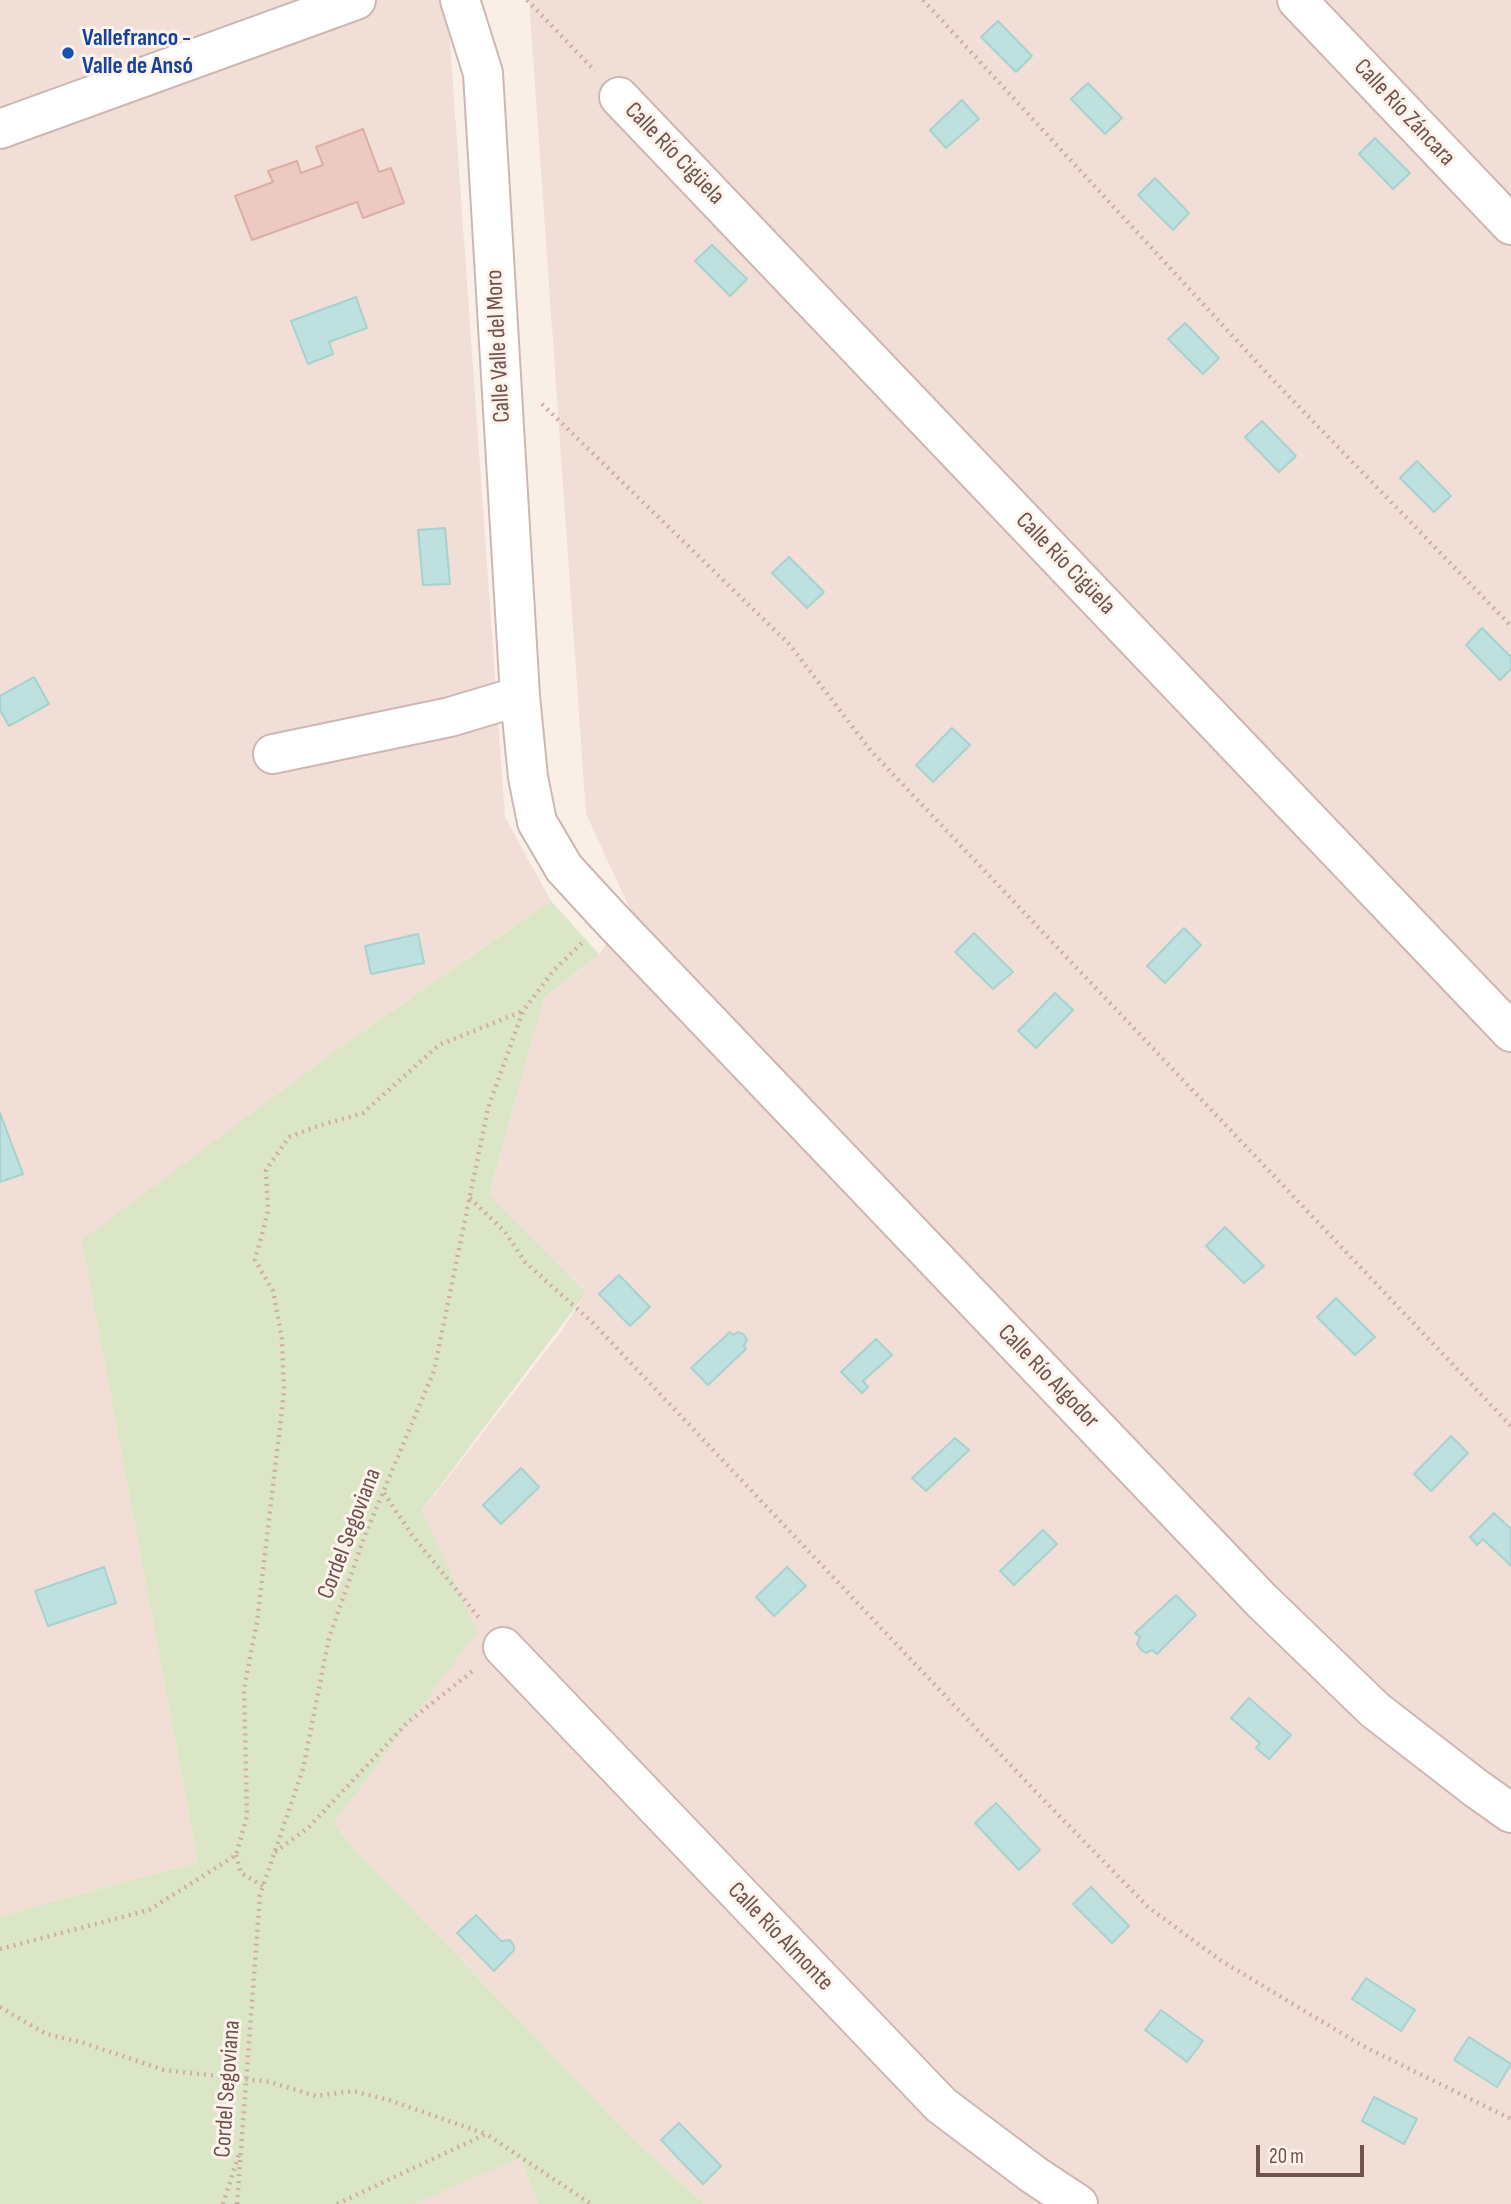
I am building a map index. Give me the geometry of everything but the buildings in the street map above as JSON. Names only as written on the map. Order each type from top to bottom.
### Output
[{"type":"street","points":[[0,129],[356,0]]},
{"type":"street","name":"Calle Valle del Moro","points":[[460,0],[483,73],[520,696],[528,777],[537,822],[564,868],[609,917]]},
{"type":"street","name":"Calle Río Záncara","points":[[1297,0],[1511,225]]},
{"type":"street","name":"Calle Río Cigüela","points":[[619,97],[1511,1032]]},
{"type":"street","points":[[273,754],[450,717],[520,696]]},
{"type":"street","name":"Calle Río Algodor","points":[[609,917],[1262,1601],[1375,1710],[1511,1812]]},
{"type":"street","name":"Calle Río Almonte","points":[[503,1647],[941,2105],[1034,2175],[1078,2204]]},
{"type":"path","points":[[527,0],[619,97]]},
{"type":"path","points":[[923,0],[1275,382],[1511,626]]},
{"type":"path","points":[[540,402],[790,645],[871,751],[1511,1426]]},
{"type":"path","name":"Cordel Segoviana","points":[[237,2204],[260,1895],[303,1769],[329,1637],[365,1535],[433,1371],[488,1108],[523,1011],[554,970],[609,917]]},
{"type":"path","points":[[263,1886],[241,1873],[236,1855],[247,1816],[244,1689],[257,1622],[285,1392],[282,1339],[273,1291],[255,1260],[268,1211],[266,1170],[289,1137],[363,1114],[439,1045],[523,1011]]},
{"type":"path","points":[[470,1198],[505,1232],[525,1262],[593,1323],[1148,1907],[1220,1960],[1362,2045],[1511,2119]]},
{"type":"path","points":[[274,1853],[309,1828],[408,1722],[503,1647],[412,1535],[383,1492]]},
{"type":"path","points":[[0,1950],[149,1910],[236,1855]]},
{"type":"path","points":[[0,2007],[46,2034],[84,2043],[164,2070],[270,2082],[316,2096],[354,2091],[389,2100],[486,2134],[591,2204]]},
{"type":"path","points":[[337,2204],[486,2134]]},
{"type":"path","points":[[223,2204],[242,2146]]},
{"type":"shaded area","points":[[0,0],[447,0],[505,817],[551,901],[329,1055],[83,1240],[198,1862],[0,1916]]},
{"type":"shaded area","points":[[529,0],[1511,0],[1511,2204],[704,2204],[632,2138],[349,1843],[334,1823],[476,1632],[422,1511],[562,1330],[586,1293],[489,1197],[544,998],[599,954],[630,909],[586,814]]},
{"type":"shaded area","points":[[521,2158],[538,2204],[413,2204]]},
{"type":"green space","points":[[551,901],[599,954],[544,998],[489,1196],[586,1293],[422,1510],[477,1632],[334,1823],[349,1843],[632,2138],[704,2204],[538,2204],[521,2158],[413,2204],[0,2204],[0,1916],[198,1862],[82,1240],[329,1055]]},
{"type":"water","points":[[998,21],[1032,56],[1016,72],[981,37]]},
{"type":"water","points":[[1088,83],[1122,118],[1105,134],[1071,99]]},
{"type":"water","points":[[962,100],[979,119],[946,148],[930,130]]},
{"type":"water","points":[[1375,138],[1410,173],[1393,189],[1359,154]]},
{"type":"water","points":[[1155,178],[1189,213],[1173,230],[1138,195]]},
{"type":"water","points":[[712,245],[747,279],[730,296],[695,261]]},
{"type":"water","points":[[356,297],[367,328],[329,342],[333,354],[308,364],[291,321]]},
{"type":"water","points":[[1185,323],[1219,358],[1203,374],[1168,339]]},
{"type":"water","points":[[1262,421],[1296,456],[1279,472],[1245,437]]},
{"type":"water","points":[[1417,461],[1451,496],[1434,512],[1400,478]]},
{"type":"water","points":[[445,528],[450,584],[423,585],[418,530]]},
{"type":"water","points":[[789,557],[824,592],[807,608],[772,573]]},
{"type":"water","points":[[1482,628],[1511,657],[1511,669],[1500,680],[1466,645]]},
{"type":"water","points":[[34,677],[49,704],[9,726],[0,710],[0,696]]},
{"type":"water","points":[[952,728],[970,745],[933,782],[916,765]]},
{"type":"water","points":[[1184,928],[1201,945],[1165,983],[1147,966]]},
{"type":"water","points":[[974,933],[1013,972],[993,989],[955,952]]},
{"type":"water","points":[[418,934],[424,963],[371,974],[365,946]]},
{"type":"water","points":[[1055,993],[1073,1010],[1036,1048],[1018,1031]]},
{"type":"water","points":[[0,1113],[23,1174],[0,1182]]},
{"type":"water","points":[[1225,1227],[1264,1266],[1244,1283],[1206,1246]]},
{"type":"water","points":[[619,1275],[650,1307],[630,1326],[599,1294]]},
{"type":"water","points":[[1336,1298],[1375,1337],[1355,1355],[1317,1317]]},
{"type":"water","points":[[730,1332],[733,1335],[738,1332],[743,1334],[747,1339],[744,1346],[746,1349],[708,1385],[691,1368]]},
{"type":"water","points":[[876,1339],[892,1355],[863,1381],[868,1387],[862,1393],[841,1372]]},
{"type":"water","points":[[1451,1436],[1468,1453],[1431,1491],[1414,1474]]},
{"type":"water","points":[[955,1438],[969,1450],[926,1491],[912,1478]]},
{"type":"water","points":[[521,1468],[539,1487],[501,1524],[483,1505]]},
{"type":"water","points":[[1494,1513],[1511,1529],[1511,1566],[1483,1539],[1477,1545],[1470,1537]]},
{"type":"water","points":[[1043,1530],[1057,1544],[1014,1585],[1000,1571]]},
{"type":"water","points":[[104,1567],[116,1603],[48,1626],[35,1591]]},
{"type":"water","points":[[787,1567],[806,1586],[774,1616],[756,1597]]},
{"type":"water","points":[[1176,1595],[1196,1615],[1157,1654],[1152,1650],[1146,1653],[1137,1644],[1140,1637],[1135,1633]]},
{"type":"water","points":[[1249,1698],[1291,1735],[1269,1759],[1256,1748],[1260,1743],[1231,1718]]},
{"type":"water","points":[[996,1803],[1040,1850],[1019,1870],[975,1823]]},
{"type":"water","points":[[1091,1887],[1129,1926],[1112,1943],[1073,1904]]},
{"type":"water","points":[[476,1915],[501,1941],[510,1940],[514,1946],[514,1950],[494,1971],[457,1933]]},
{"type":"water","points":[[1366,1978],[1415,2010],[1401,2031],[1352,1999]]},
{"type":"water","points":[[1161,2010],[1203,2041],[1187,2062],[1145,2030]]},
{"type":"water","points":[[1469,2037],[1511,2064],[1497,2087],[1454,2060]]},
{"type":"water","points":[[1374,2097],[1417,2119],[1404,2144],[1362,2121]]},
{"type":"water","points":[[679,2123],[721,2166],[703,2184],[661,2140]]},
{"type":"place","name":"Vallefranco - Valle de Ansó","points":[[68,53]]}]
